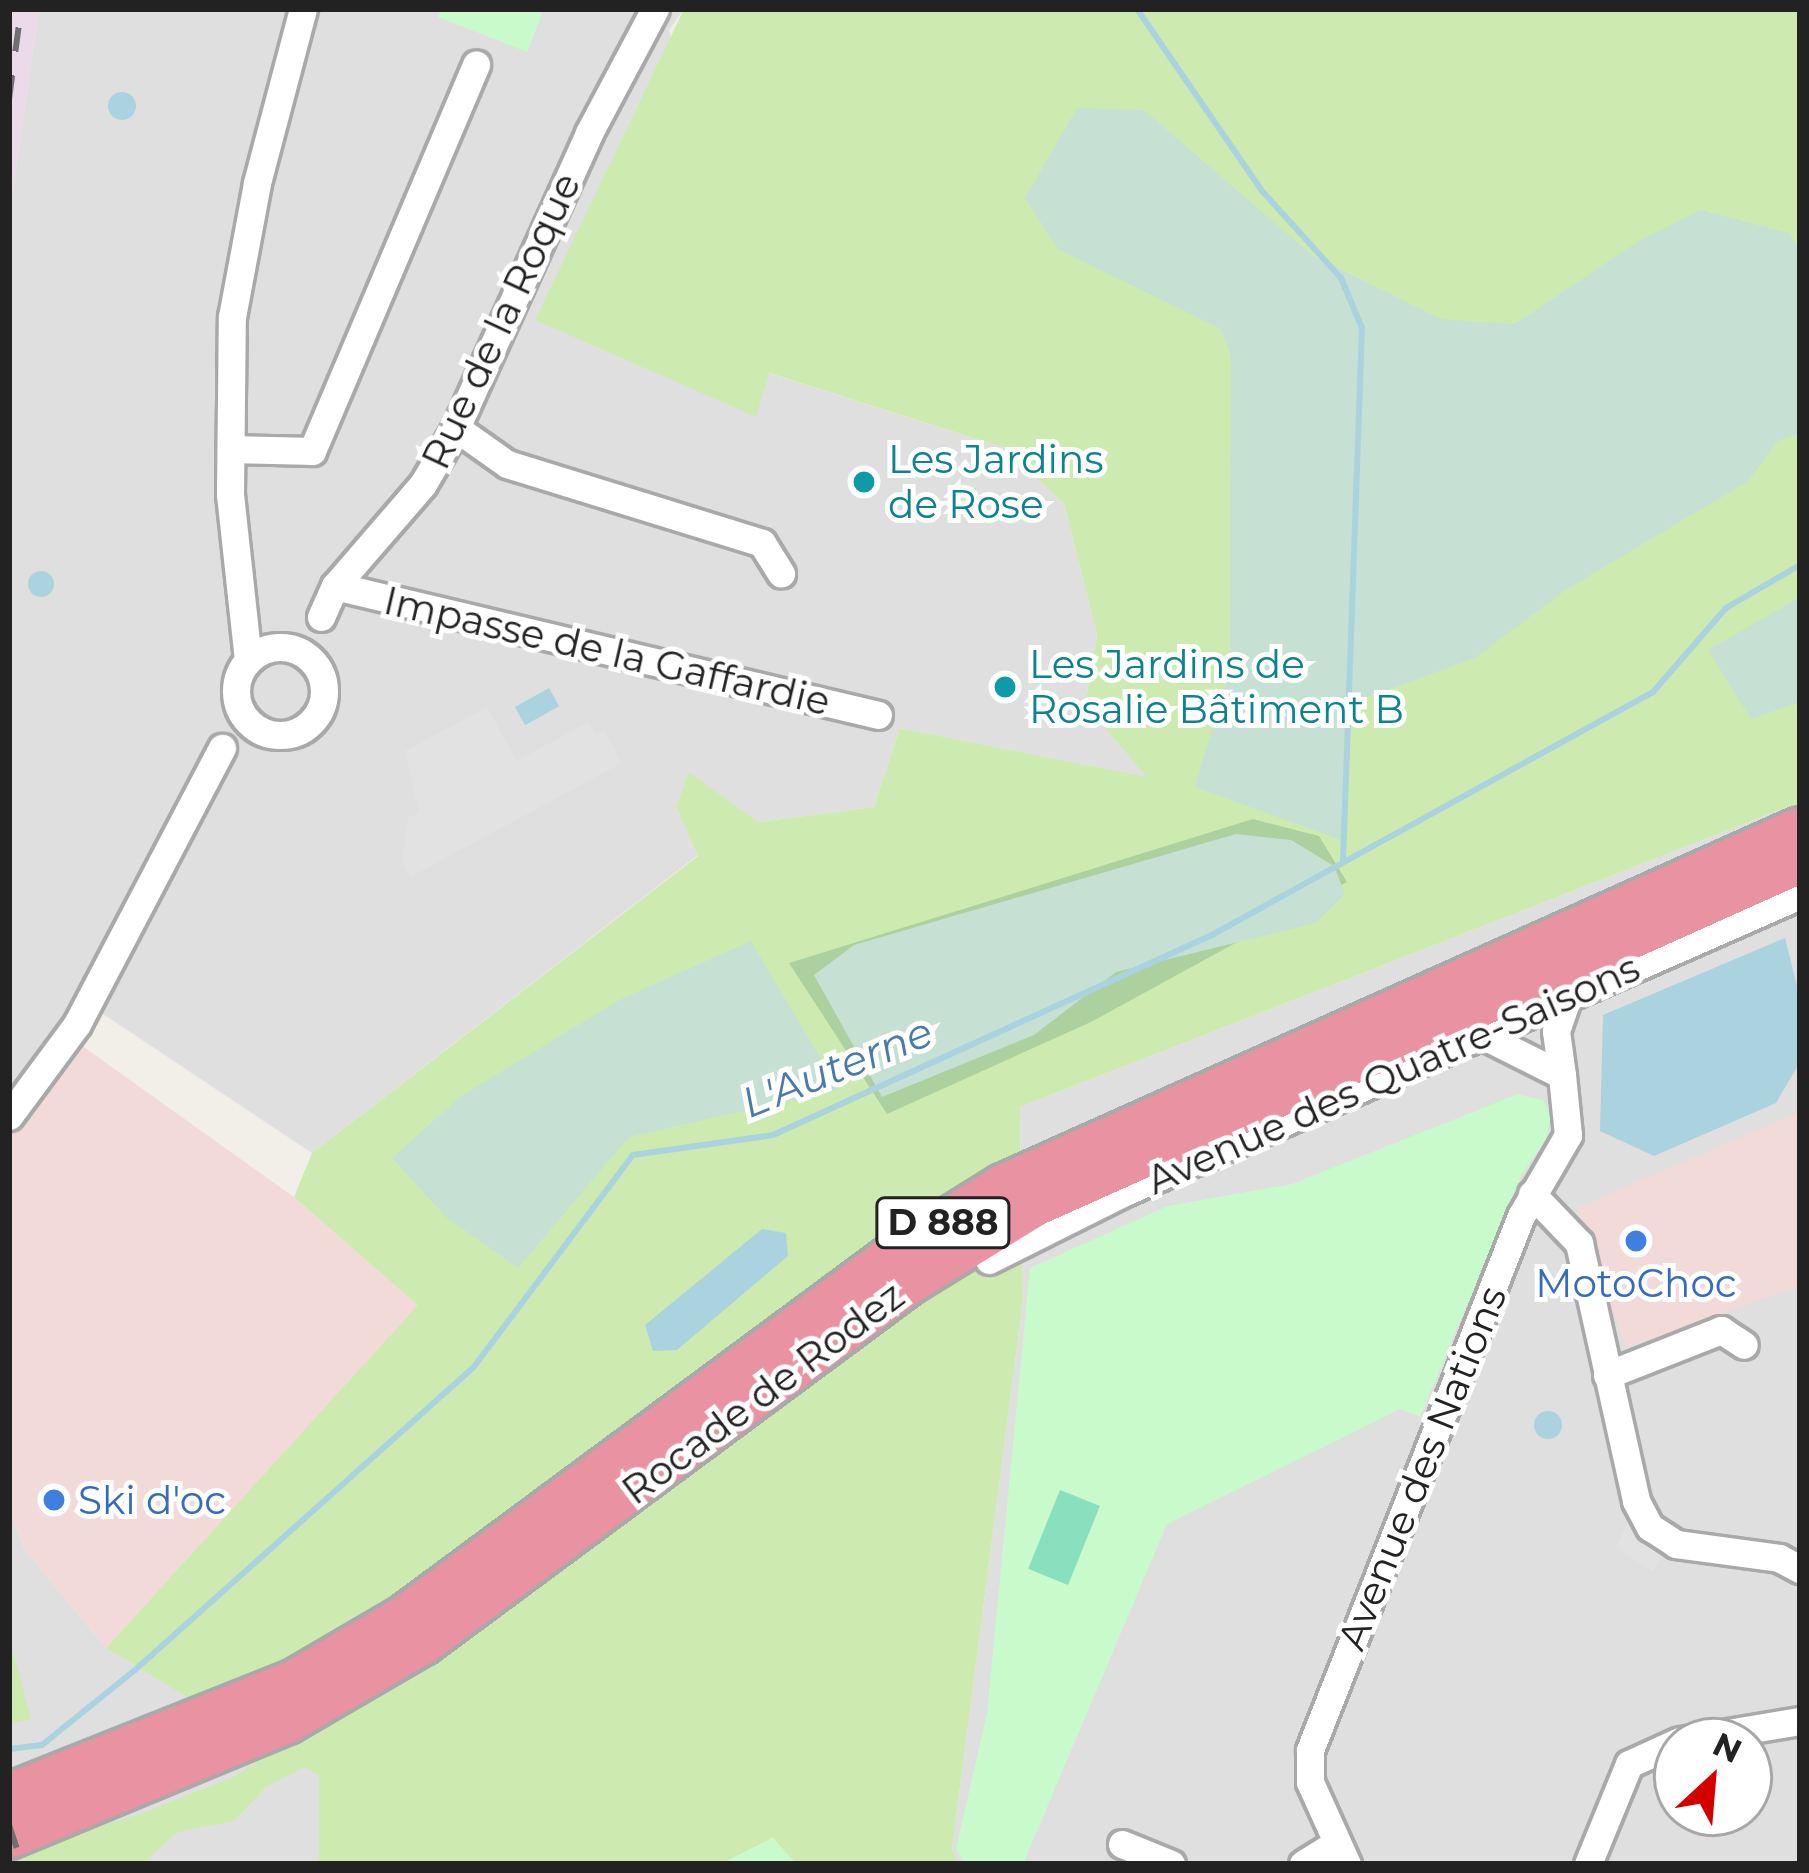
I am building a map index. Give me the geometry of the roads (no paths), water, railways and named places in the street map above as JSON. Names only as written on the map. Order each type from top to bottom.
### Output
[{"type":"highway","name":"Rocade de Rodez","points":[[9,1795],[295,1681],[403,1618],[902,1249],[1003,1186],[1800,829]]},
{"type":"highway","name":"Rocade de Rodez","points":[[9,1838],[287,1722],[423,1643],[910,1282],[1034,1206],[1800,862]]},
{"type":"highway","points":[[553,1551],[607,1528],[988,1260]]},
{"type":"street","points":[[222,748],[266,733],[290,734],[311,722],[324,696],[318,668],[270,651],[248,622],[234,547],[231,449],[232,317],[257,183],[303,9]]},
{"type":"street","name":"Rue de la Roque","points":[[318,668],[321,617],[335,586],[423,484],[456,428],[589,133],[655,9]]},
{"type":"street","points":[[231,449],[312,451],[476,64]]},
{"type":"street","points":[[456,428],[507,464],[762,543],[781,573]]},
{"type":"street","name":"Impasse de la Gaffardie","points":[[335,586],[878,716]]},
{"type":"street","name":"Rue de la Roque","points":[[270,651],[321,617]]},
{"type":"street","points":[[9,1116],[77,1024],[222,748],[238,705],[236,681],[270,651]]},
{"type":"street","points":[[238,705],[266,733]]},
{"type":"street","name":"Avenue des Quatre-Saisons","points":[[988,1260],[1800,895]]},
{"type":"street","name":"Avenue des Nations","points":[[1341,1854],[1310,1782],[1310,1750],[1532,1194],[1568,1135],[1556,1031],[1568,997]]},
{"type":"street","points":[[1482,1035],[1562,1076]]},
{"type":"street","points":[[1532,1194],[1580,1243],[1636,1501],[1650,1527],[1676,1544],[1779,1558],[1800,1569]]},
{"type":"street","points":[[1607,1375],[1721,1330],[1744,1345]]},
{"type":"street","points":[[1588,1864],[1629,1764],[1653,1753]]},
{"type":"street","points":[[1122,1844],[1171,1864]]},
{"type":"street","points":[[1304,1864],[1341,1854]]},
{"type":"water","points":[[122,92],[132,96],[136,106],[132,116],[122,120],[112,116],[108,106],[112,96]]},
{"type":"water","points":[[41,571],[54,584],[41,597],[28,584]]},
{"type":"water","points":[[549,688],[559,706],[525,725],[515,707]]},
{"type":"water","points":[[1785,938],[1800,998],[1800,1062],[1776,1103],[1654,1156],[1600,1131],[1603,1015]]},
{"type":"water","points":[[762,1229],[786,1233],[788,1256],[677,1350],[653,1351],[645,1325]]},
{"type":"water","points":[[1548,1411],[1558,1415],[1562,1425],[1558,1435],[1548,1439],[1538,1435],[1534,1425],[1538,1415]]},
{"type":"waterway","points":[[1137,9],[1263,192],[1341,278],[1362,328],[1343,862]]},
{"type":"waterway","name":"L'Auterne","points":[[9,1749],[42,1745],[135,1670],[473,1368],[633,1155],[773,1135],[1210,936],[1653,692],[1726,608],[1800,565]]},
{"type":"railway","points":[[9,99],[21,9]]},
{"type":"railway","points":[[9,1825],[22,1864]]},
{"type":"place","name":"Les Jardins de Rose","points":[[864,482]]},
{"type":"place","name":"Les Jardins de Rosalie Bâtiment B","points":[[1005,687]]},
{"type":"place","name":"MotoChoc","points":[[1636,1241]]},
{"type":"place","name":"Ski d'oc","points":[[54,1500]]}]
